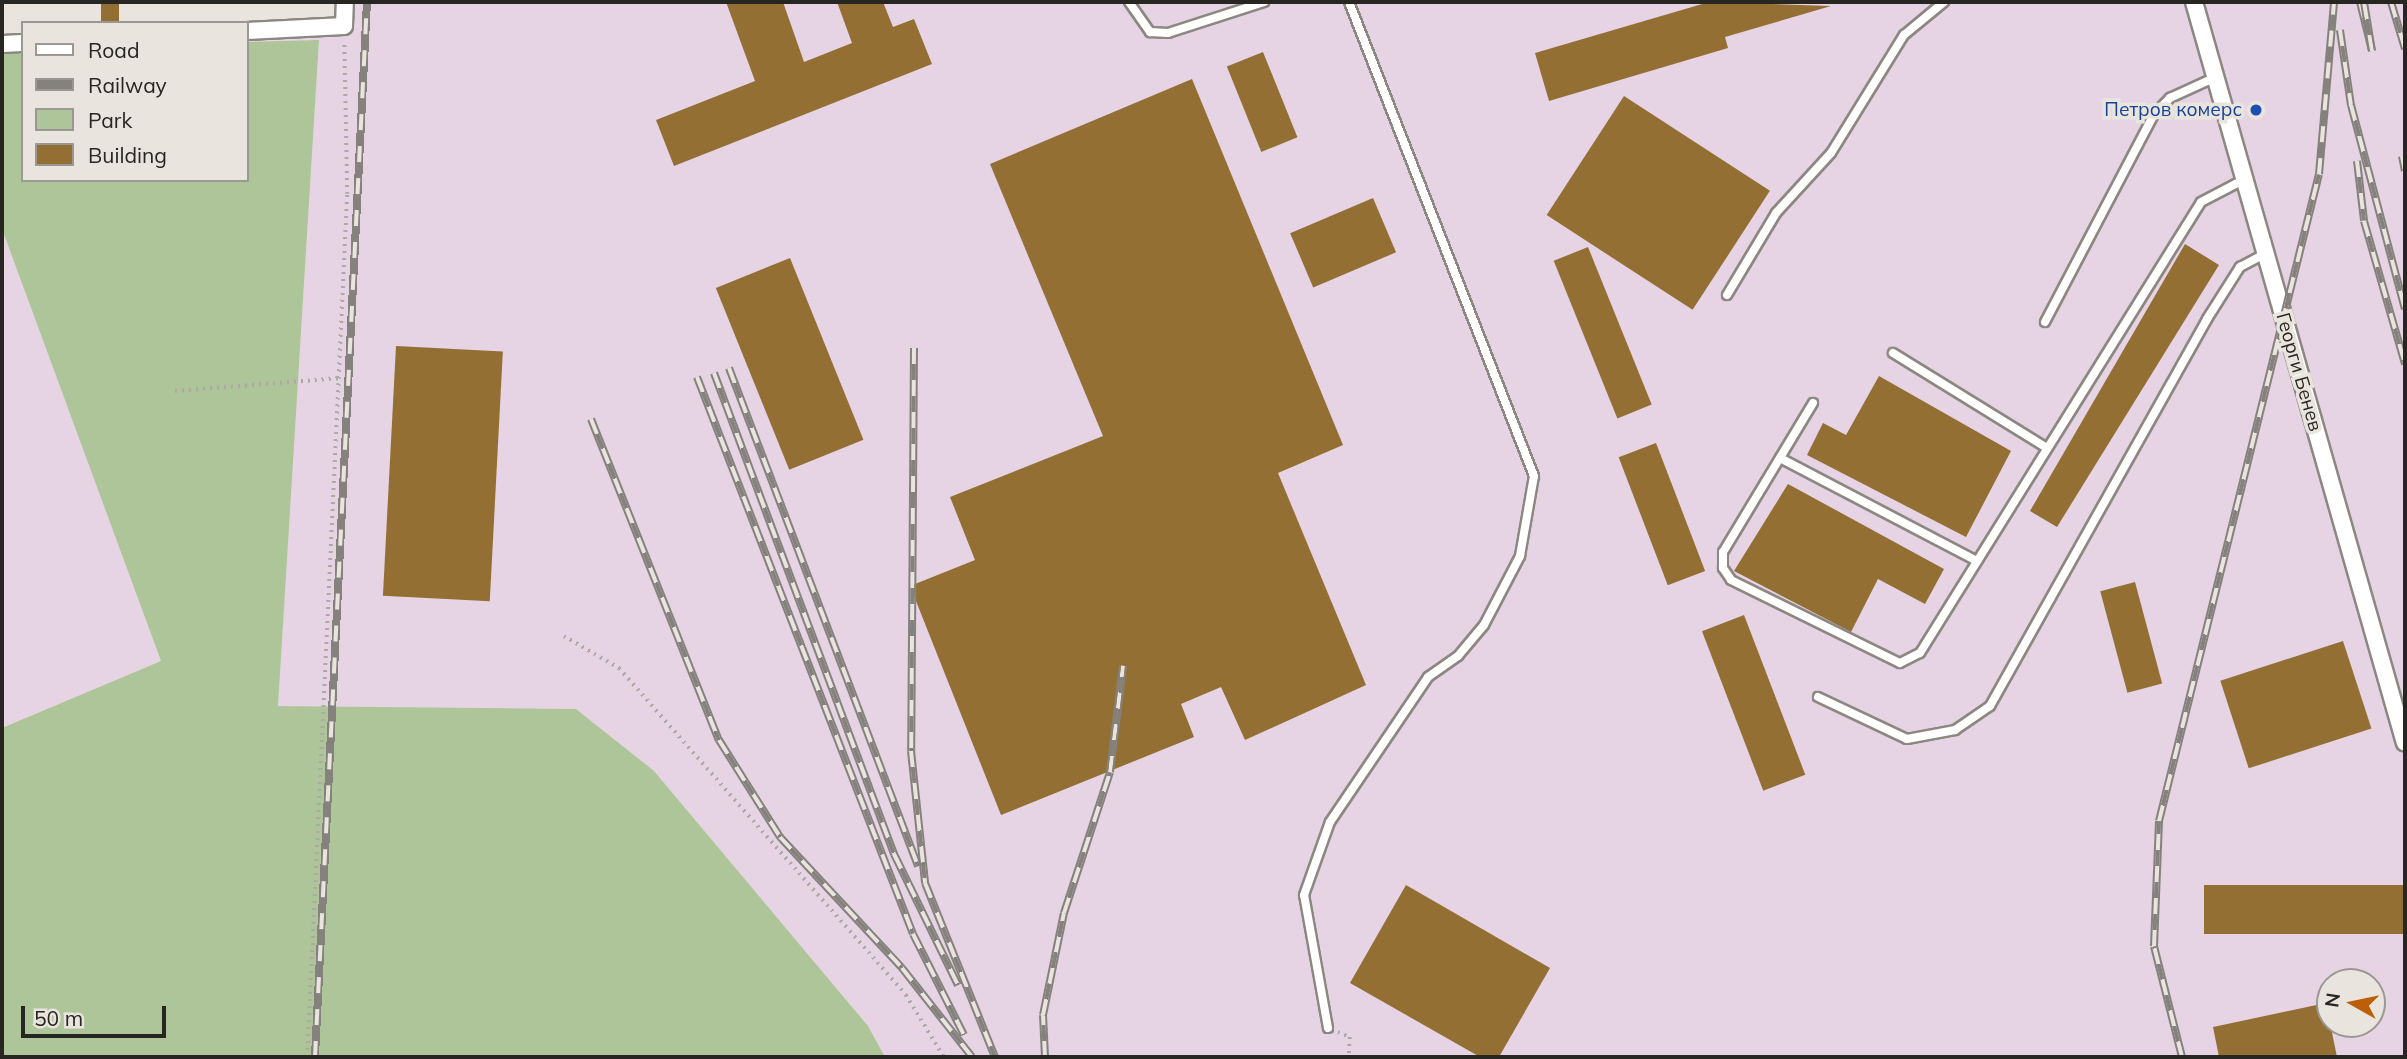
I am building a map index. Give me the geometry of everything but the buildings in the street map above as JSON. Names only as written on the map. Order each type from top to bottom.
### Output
[{"type":"street","points":[[248,31],[344,26],[345,2]]},
{"type":"street","name":"Георги Бенев","points":[[2194,2],[2405,743]]},
{"type":"street","points":[[2,44],[21,43]]},
{"type":"lane","points":[[1129,2],[1150,32],[1168,33],[1264,2]]},
{"type":"lane","points":[[1328,1028],[1304,895],[1329,822],[1428,677],[1458,656],[1484,625],[1520,556],[1534,476],[1349,2]]},
{"type":"lane","points":[[1727,295],[1776,214],[1830,153],[1904,35],[1944,2]]},
{"type":"lane","points":[[2045,323],[2154,114],[2170,98],[2216,77]]},
{"type":"lane","points":[[1813,403],[1723,552],[1731,580],[1900,663],[1920,653],[2201,202],[2245,179]]},
{"type":"lane","points":[[1818,696],[1907,739],[1955,730],[1990,706],[2214,309],[2240,267],[2266,253]]},
{"type":"lane","points":[[1893,353],[2047,449]]},
{"type":"lane","points":[[1780,458],[1977,561]]},
{"type":"path","points":[[307,1057],[347,194],[344,26]]},
{"type":"path","points":[[175,391],[340,378]]},
{"type":"path","points":[[564,636],[619,668],[906,995],[944,1057]]},
{"type":"path","points":[[1328,1028],[1350,1037],[1349,1057]]},
{"type":"shaded area","points":[[348,2],[2405,2],[2405,1057],[885,1057],[868,1026],[654,771],[576,709],[278,706],[319,41],[248,42],[248,25],[346,21]]},
{"type":"shaded area","points":[[2,229],[161,661],[2,728]]},
{"type":"green space","points":[[319,40],[278,706],[576,709],[654,771],[868,1026],[885,1057],[2,1057],[2,728],[161,661],[2,229],[2,49],[21,48],[21,182],[248,182],[248,42]]},
{"type":"railway","points":[[315,1057],[367,2]]},
{"type":"railway","points":[[2182,1057],[2154,946],[2159,821],[2319,174],[2334,2]]},
{"type":"railway","points":[[2360,2],[2372,51],[2364,2]]},
{"type":"railway","points":[[2391,2],[2405,49]]},
{"type":"railway","points":[[2340,30],[2351,105],[2405,309]]},
{"type":"railway","points":[[2402,156],[2405,171]]},
{"type":"railway","points":[[2357,161],[2364,221],[2405,364]]},
{"type":"railway","points":[[914,348],[911,751],[925,883],[995,1057]]},
{"type":"railway","points":[[729,368],[918,866]]},
{"type":"railway","points":[[714,373],[894,854],[958,985]]},
{"type":"railway","points":[[697,377],[913,934],[964,1035]]},
{"type":"railway","points":[[591,419],[719,740],[780,837],[902,968],[972,1057]]},
{"type":"railway","points":[[1045,1057],[1043,1015],[1064,913],[1110,772],[1123,666]]},
{"type":"place","name":"Петров комерс","points":[[2256,110]]}]
